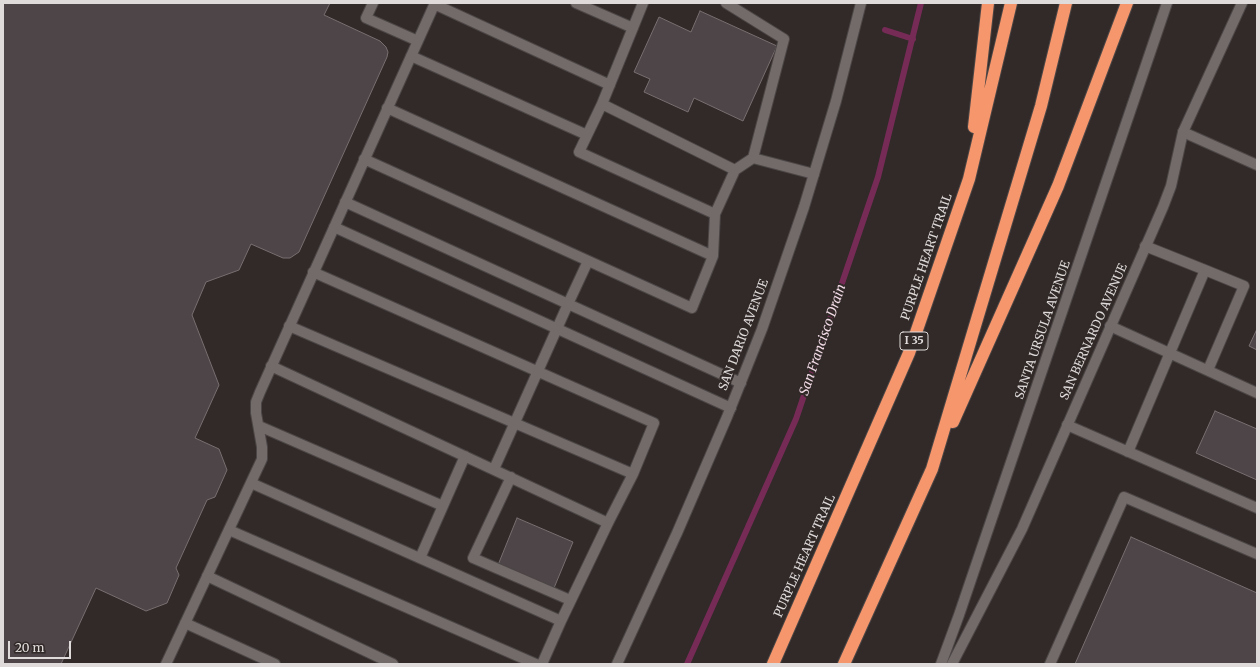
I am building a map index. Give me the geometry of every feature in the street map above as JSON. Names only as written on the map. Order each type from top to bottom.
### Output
[{"type":"highway","points":[[969,179],[988,3]]},
{"type":"highway","name":"PURPLE HEART TRAIL","points":[[773,664],[909,354],[969,179],[1011,3]]},
{"type":"highway","points":[[932,469],[1041,106],[1066,3]]},
{"type":"highway","points":[[844,664],[1058,186],[1127,3]]},
{"type":"main road","points":[[373,3],[366,18],[418,41]]},
{"type":"main road","points":[[576,3],[633,28]]},
{"type":"main road","points":[[643,3],[602,104],[579,152],[715,214]]},
{"type":"main road","points":[[364,159],[692,308],[713,256],[715,214],[736,170],[753,158],[784,39],[726,3]]},
{"type":"main road","name":"SAN DARIO AVENUE","points":[[617,664],[677,533],[731,408],[762,329],[804,207],[836,101],[861,3]]},
{"type":"main road","name":"SANTA URSULA AVENUE","points":[[941,664],[1167,3]]},
{"type":"main road","name":"SAN BERNARDO AVENUE","points":[[952,664],[1022,529],[1171,186],[1183,132],[1242,3]]},
{"type":"main road","points":[[166,664],[262,459],[256,402],[434,4],[610,85]]},
{"type":"main road","points":[[411,56],[587,135]]},
{"type":"main road","points":[[602,104],[736,170]]},
{"type":"main road","points":[[388,108],[713,256]]},
{"type":"main road","points":[[1183,132],[1257,165]]},
{"type":"main road","points":[[753,158],[814,174]]},
{"type":"main road","points":[[345,202],[741,383]]},
{"type":"main road","points":[[334,227],[731,408]]},
{"type":"main road","points":[[1145,246],[1244,286],[1208,370]]},
{"type":"main road","points":[[494,469],[588,261]]},
{"type":"main road","points":[[1128,452],[1205,270]]},
{"type":"main road","points":[[313,272],[654,423],[633,474],[570,600],[542,664]]},
{"type":"main road","points":[[290,326],[633,474]]},
{"type":"main road","points":[[1110,326],[1257,392]]},
{"type":"main road","points":[[271,366],[608,523]]},
{"type":"main road","points":[[1067,425],[1257,508]]},
{"type":"main road","points":[[258,426],[443,506]]},
{"type":"main road","points":[[420,558],[465,456]]},
{"type":"main road","points":[[511,477],[473,558],[570,600]]},
{"type":"main road","points":[[251,483],[561,621]]},
{"type":"main road","points":[[1050,664],[1124,497],[1257,554]]},
{"type":"main road","points":[[229,530],[536,664]]},
{"type":"main road","points":[[207,576],[393,664]]},
{"type":"main road","points":[[186,622],[275,664]]},
{"type":"building","points":[[3,3],[330,3],[324,15],[380,41],[386,47],[388,52],[299,252],[290,258],[283,258],[251,244],[239,270],[206,282],[192,315],[219,385],[195,438],[219,449],[227,470],[215,497],[207,500],[176,568],[179,575],[167,603],[146,611],[96,588],[61,664],[3,664]]},
{"type":"building","points":[[700,11],[777,46],[743,121],[694,98],[688,112],[644,92],[650,79],[634,72],[659,17],[691,32]]},
{"type":"building","points":[[1257,329],[1257,350],[1249,346]]},
{"type":"building","points":[[1215,411],[1257,429],[1257,480],[1196,453]]},
{"type":"building","points":[[517,518],[573,542],[554,588],[498,565]]},
{"type":"building","points":[[1131,537],[1257,593],[1257,664],[1075,664]]},
{"type":"waterway","name":"San Francisco Drain","points":[[687,664],[796,419],[878,177],[921,3]]},
{"type":"waterway","points":[[885,30],[913,39]]}]
